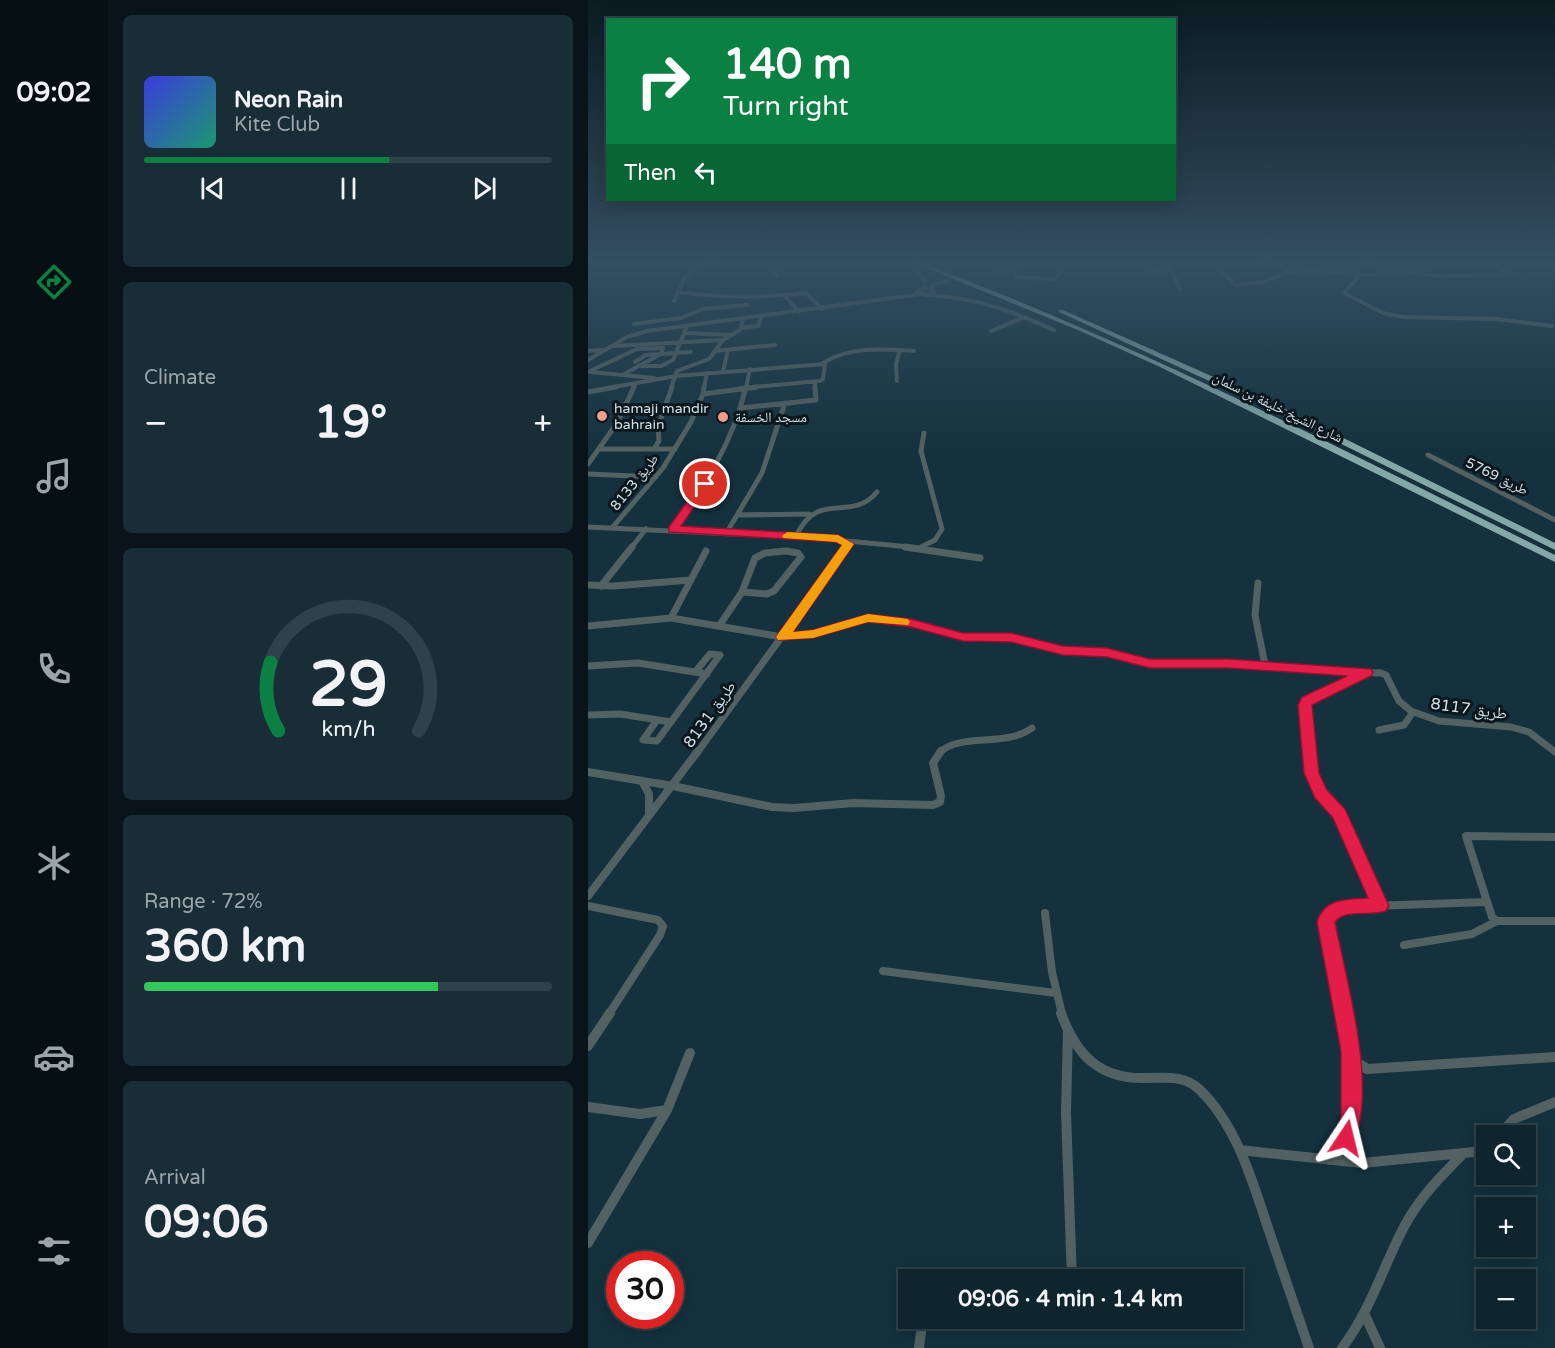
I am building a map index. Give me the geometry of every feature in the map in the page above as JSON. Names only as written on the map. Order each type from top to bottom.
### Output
[{"type":"highway","name":"شارع الشيخ خليفة بن سلمان","points":[[1074,326],[1211,389],[1555,559]]},
{"type":"highway","name":"شارع الشيخ خليفة بن سلمان","points":[[1094,326],[1202,374],[1555,547]]},
{"type":"highway","points":[[1448,506],[1555,565]]},
{"type":"street","points":[[653,330],[654,326]]},
{"type":"street","points":[[588,362],[632,335],[687,326],[679,353],[662,368],[616,360]]},
{"type":"street","points":[[612,346],[723,340],[741,328],[758,326]]},
{"type":"street","points":[[991,331],[1003,326]]},
{"type":"street","points":[[1045,326],[1054,330]]},
{"type":"street","points":[[685,333],[731,336]]},
{"type":"street","points":[[654,449],[662,436],[658,427],[677,371],[706,360],[723,340]]},
{"type":"street","points":[[716,351],[775,345]]},
{"type":"street","points":[[588,372],[640,349],[662,347],[661,354]]},
{"type":"street","points":[[723,372],[728,350]]},
{"type":"street","points":[[897,381],[896,364],[900,350]]},
{"type":"street","points":[[589,351],[604,351]]},
{"type":"street","points":[[588,392],[676,376],[823,363],[840,354],[914,351]]},
{"type":"street","points":[[624,374],[644,355],[692,352]]},
{"type":"street","points":[[637,364],[661,354]]},
{"type":"street","points":[[588,362],[602,366]]},
{"type":"street","points":[[703,394],[713,391],[822,381],[825,364],[823,363]]},
{"type":"street","points":[[673,529],[720,459],[740,408],[750,369]]},
{"type":"street","points":[[588,372],[661,378]]},
{"type":"street","name":"طريق 8133","points":[[612,528],[656,477],[675,449],[691,422],[703,394],[707,374]]},
{"type":"street","points":[[740,408],[816,400],[815,382]]},
{"type":"street","points":[[588,464],[617,423],[636,383]]},
{"type":"street","points":[[727,532],[764,466],[785,403]]},
{"type":"street","points":[[919,548],[935,540],[942,529],[921,451],[924,433]]},
{"type":"street","points":[[599,449],[675,449]]},
{"type":"street","name":"طريق 5769","points":[[1428,455],[1555,520]]},
{"type":"street","points":[[588,474],[656,477]]},
{"type":"street","points":[[737,515],[809,514],[823,508],[868,503],[872,501],[877,492]]},
{"type":"street","points":[[796,536],[799,526],[809,514]]},
{"type":"street","points":[[588,527],[673,529],[838,539],[848,543],[919,548],[980,558]]},
{"type":"street","points":[[602,586],[646,529]]},
{"type":"street","name":"طريق 8131","points":[[588,896],[673,786],[848,543]]},
{"type":"street","points":[[671,618],[706,551]]},
{"type":"street","points":[[719,626],[742,592],[752,562],[759,555],[779,551],[800,554],[799,560],[774,591],[766,594],[742,592]]},
{"type":"street","points":[[588,585],[691,580]]},
{"type":"street","points":[[1258,583],[1255,615],[1265,665]]},
{"type":"street","name":"طريق 8117","points":[[588,626],[671,618],[782,637],[813,634],[868,618],[911,623],[963,637],[1011,638],[1063,650],[1107,652],[1150,664],[1205,662],[1381,673],[1386,675],[1404,708],[1439,721],[1529,732],[1555,752]]},
{"type":"street","points":[[657,720],[643,740],[657,741],[720,656],[709,655],[695,672]]},
{"type":"street","points":[[588,666],[638,663],[707,674]]},
{"type":"street","points":[[1366,672],[1307,701],[1305,705],[1311,773],[1321,794],[1339,814],[1380,906]]},
{"type":"street","points":[[1379,730],[1404,725],[1413,712]]},
{"type":"street","points":[[588,715],[620,714],[671,722]]},
{"type":"street","points":[[588,772],[673,786],[772,807],[794,808],[853,803],[933,805],[940,802],[942,797],[932,770],[935,758],[940,752],[953,745],[1021,736],[1032,728]]},
{"type":"street","points":[[642,781],[649,794],[648,818]]},
{"type":"street","points":[[1497,921],[1492,917],[1466,836],[1555,837]]},
{"type":"street","points":[[1329,1160],[1346,1138],[1351,1118],[1351,1051],[1326,922],[1328,915],[1341,907],[1487,902]]},
{"type":"street","points":[[588,906],[658,920],[663,926],[660,935],[588,1046]]},
{"type":"street","points":[[1045,913],[1056,993],[1076,1045],[1090,1062],[1127,1077],[1187,1081],[1199,1088],[1226,1125],[1240,1150],[1309,1348]]},
{"type":"street","points":[[1404,945],[1472,934],[1497,921],[1555,921]]},
{"type":"street","points":[[883,971],[1056,993]]},
{"type":"street","points":[[1068,1028],[1067,1124],[1071,1269]]},
{"type":"street","points":[[1351,1051],[1358,1063],[1367,1069],[1555,1057]]},
{"type":"street","points":[[588,1243],[667,1110],[690,1053]]},
{"type":"street","points":[[1509,1125],[1514,1119],[1555,1102]]},
{"type":"street","points":[[588,1107],[640,1114],[667,1110]]},
{"type":"street","points":[[1240,1150],[1362,1163],[1476,1151]]},
{"type":"street","points":[[1342,1348],[1359,1329],[1402,1231],[1436,1181],[1464,1153]]},
{"type":"street","points":[[1365,1315],[1380,1348]]},
{"type":"street","points":[[919,1348],[922,1329]]},
{"type":"slow traffic","points":[[787,536],[838,539],[847,541],[849,544],[782,637],[813,634],[868,618],[904,622]]},
{"type":"place","name":"hamaji mandir bahrain","points":[[602,416]]},
{"type":"place","name":"مسجد الخسفة","points":[[723,417]]},
{"type":"route","points":[[705,484],[673,529],[838,539],[847,541],[849,544],[782,637],[813,634],[868,618],[911,623],[963,637],[1011,638],[1063,650],[1107,652],[1150,664],[1228,663],[1337,672],[1366,672],[1307,701],[1305,705],[1311,773],[1321,794],[1339,814],[1380,906],[1341,907],[1328,915],[1326,922],[1351,1051],[1351,1118],[1346,1138]]}]
